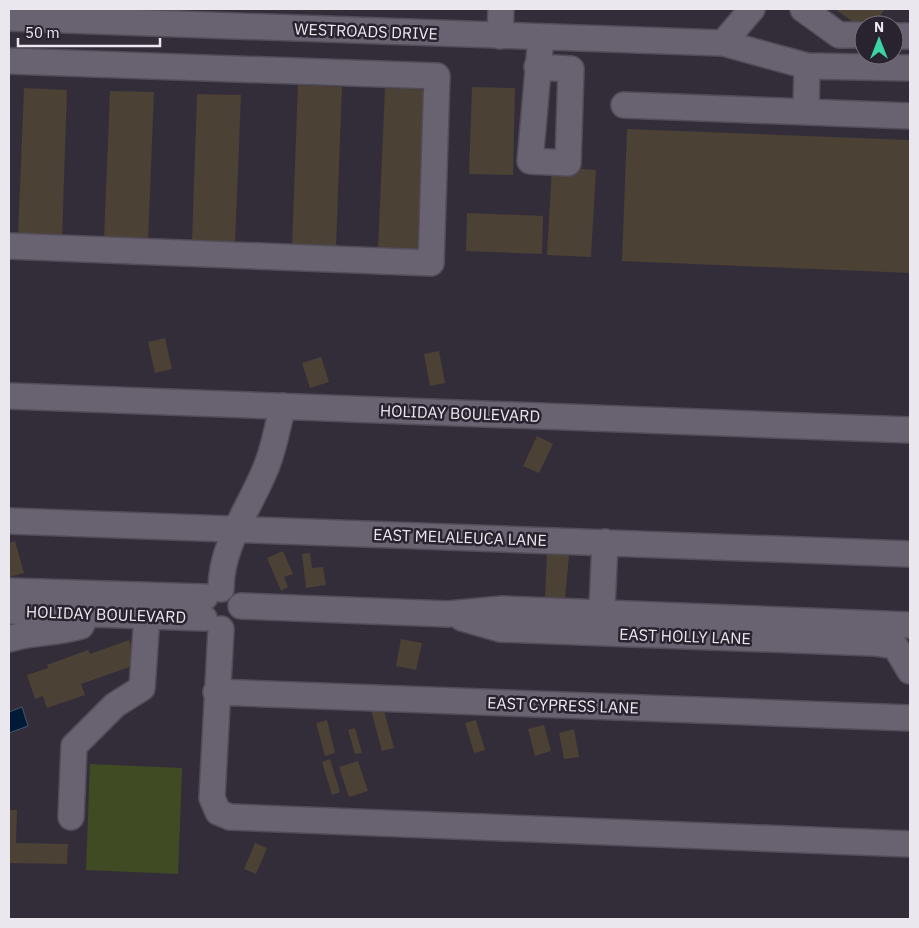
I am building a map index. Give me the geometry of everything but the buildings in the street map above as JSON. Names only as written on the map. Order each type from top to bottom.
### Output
[{"type":"street","points":[[500,36],[501,9]]},
{"type":"street","points":[[723,43],[752,9]]},
{"type":"street","points":[[803,9],[839,35],[854,35]]},
{"type":"street","name":"WESTROADS DRIVE","points":[[9,18],[74,14],[261,18],[500,36],[723,43],[807,66],[910,68]]},
{"type":"street","points":[[538,67],[541,37]]},
{"type":"street","points":[[9,62],[437,76],[431,263],[9,246]]},
{"type":"street","points":[[806,112],[807,66]]},
{"type":"street","points":[[624,106],[910,116]]},
{"type":"street","name":"HOLIDAY BOULEVARD","points":[[9,396],[910,430]]},
{"type":"street","points":[[283,406],[266,469],[236,529],[221,572],[213,608],[216,692],[212,798],[218,812],[230,817],[910,844]]},
{"type":"street","name":"EAST MELALEUCA LANE","points":[[9,521],[910,554]]},
{"type":"street","points":[[601,623],[605,542]]},
{"type":"street","name":"HOLIDAY BOULEVARD","points":[[9,591],[147,616],[213,608]]},
{"type":"street","points":[[9,639],[25,634],[66,631],[81,626],[89,604]]},
{"type":"street","name":"HOLIDAY BOULEVARD","points":[[9,611],[89,604],[213,608]]},
{"type":"street","name":"EAST HOLLY LANE","points":[[213,608],[228,627],[238,619],[241,606],[448,614],[502,609],[601,623],[895,646],[910,671]]},
{"type":"street","points":[[71,817],[74,746],[115,705],[142,688],[147,616]]},
{"type":"street","name":"EAST HOLLY LANE","points":[[601,623],[910,625]]},
{"type":"street","name":"EAST CYPRESS LANE","points":[[216,692],[910,718]]},
{"type":"green space","points":[[90,764],[182,768],[178,874],[86,870]]},
{"type":"water","points":[[22,707],[28,726],[9,733],[9,712]]}]
